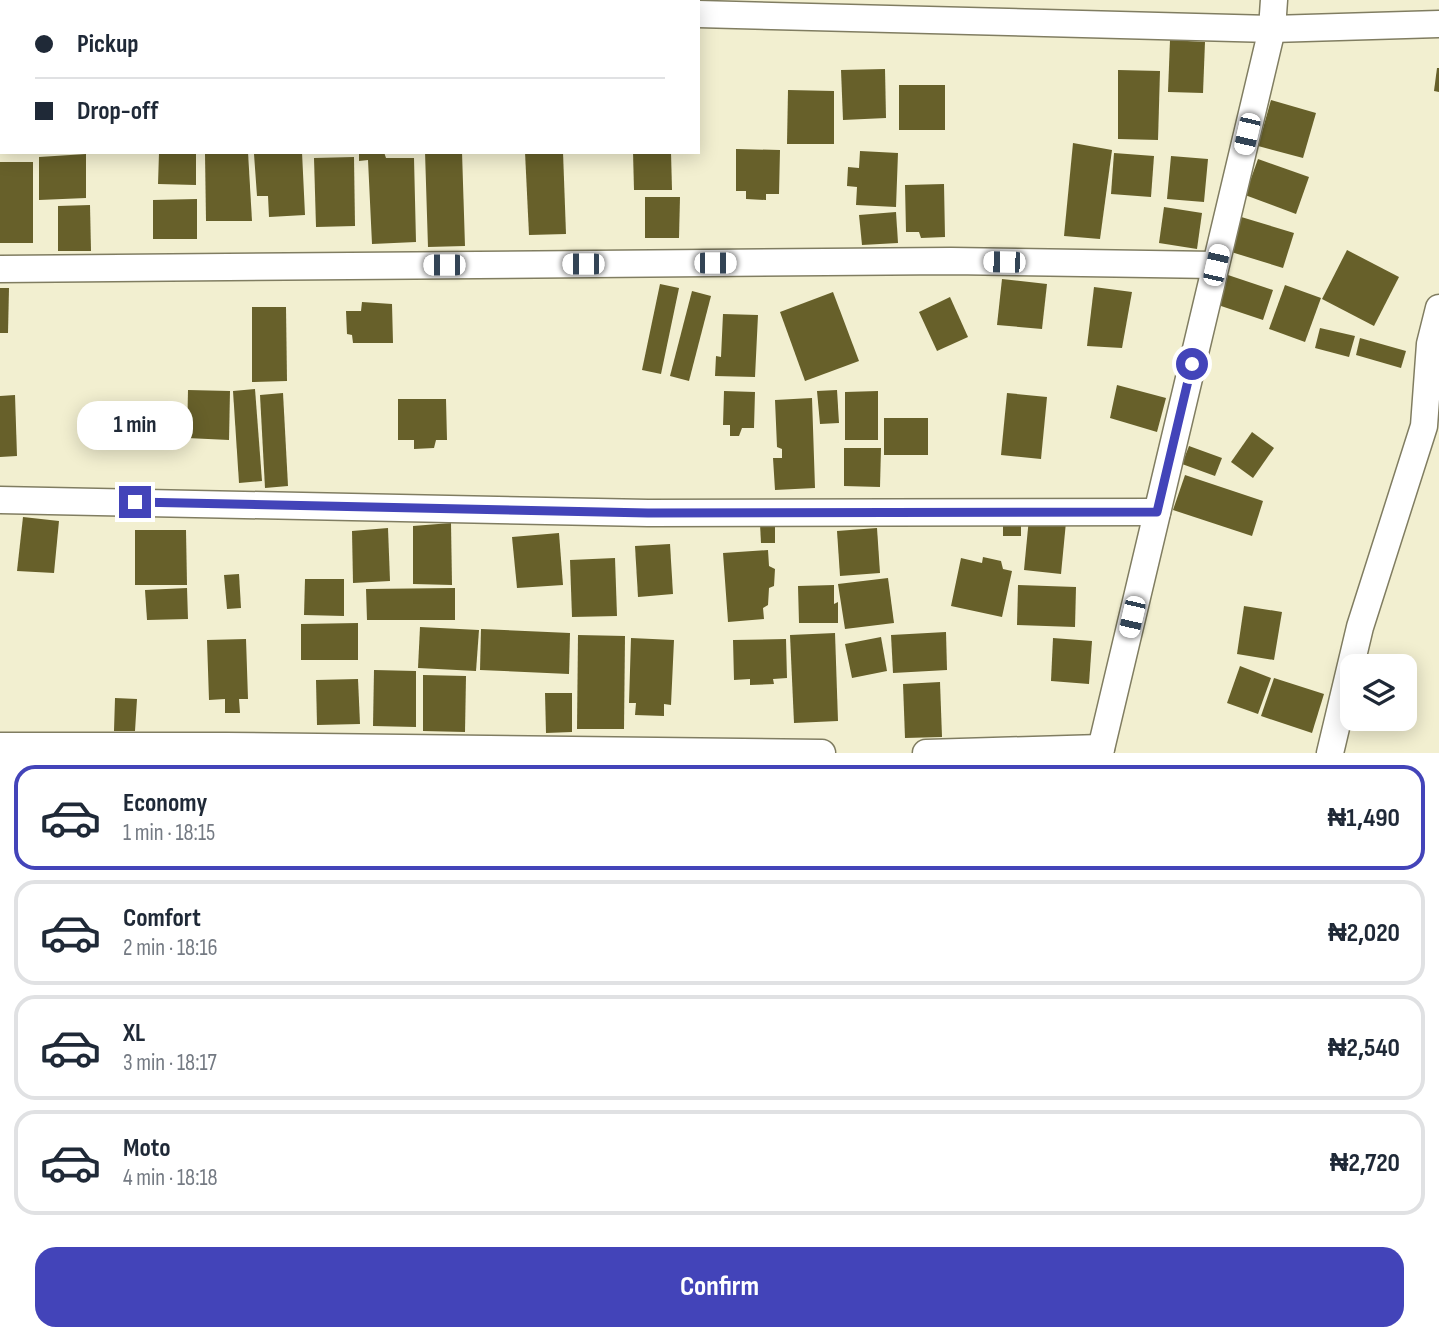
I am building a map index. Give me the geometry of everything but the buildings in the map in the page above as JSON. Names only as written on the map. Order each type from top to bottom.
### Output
[{"type":"street","points":[[926,753],[1101,750],[1272,29],[1274,0]]},
{"type":"street","points":[[700,14],[1272,29],[1439,24]]},
{"type":"street","points":[[0,269],[951,261],[1216,265]]},
{"type":"street","points":[[1330,753],[1360,627],[1424,426],[1430,344],[1439,308]]},
{"type":"street","points":[[0,500],[648,513],[1157,512]]},
{"type":"street","points":[[0,747],[226,746],[822,753]]},
{"type":"route","points":[[135,502],[648,513],[1157,512],[1192,364]]}]
